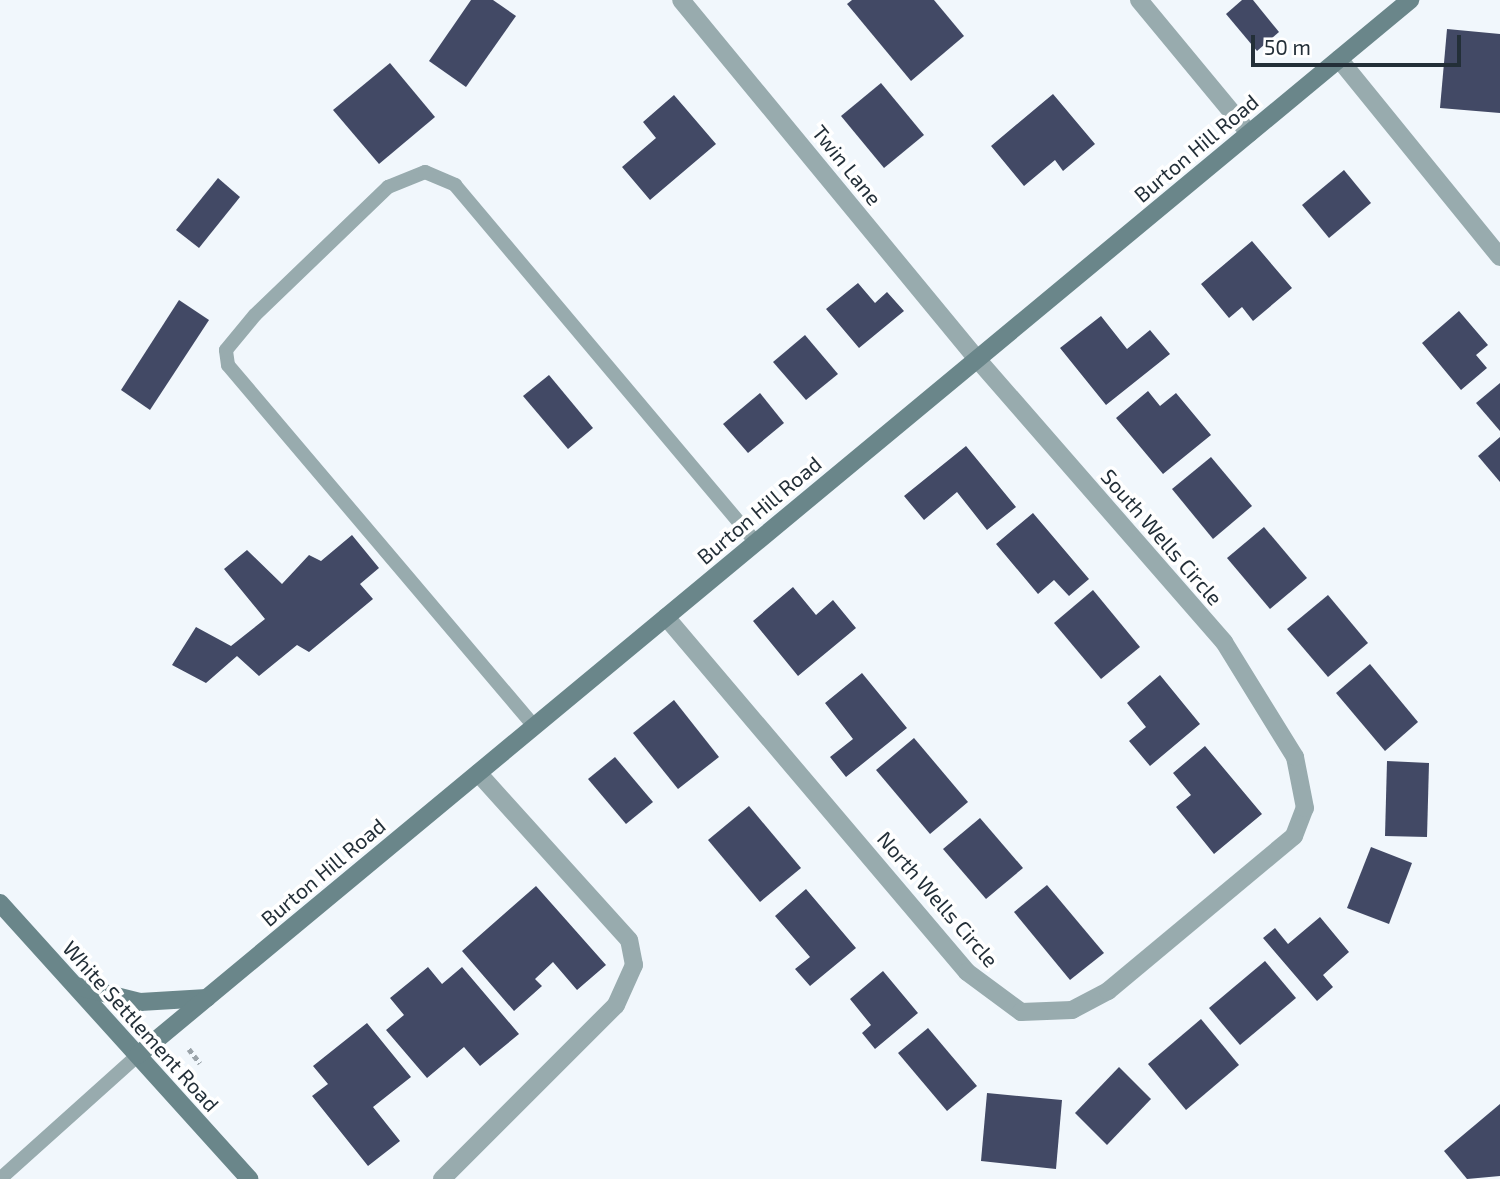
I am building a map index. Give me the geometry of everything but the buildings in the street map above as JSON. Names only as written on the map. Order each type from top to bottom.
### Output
[{"type":"street","name":"Twin Lane","points":[[681,0],[976,359]]},
{"type":"street","points":[[1139,0],[1249,133]]},
{"type":"street","name":"Burton Hill Road","points":[[138,1055],[1410,0]]},
{"type":"street","points":[[1339,59],[1500,257]]},
{"type":"street","name":"South Wells Circle","points":[[976,359],[1224,642],[1296,757]]},
{"type":"street","name":"North Wells Circle","points":[[666,617],[968,972],[1021,1012],[1072,1010],[1108,991],[1294,836],[1305,808],[1296,757]]},
{"type":"street","points":[[442,1179],[616,1005],[634,965],[629,940],[478,773]]},
{"type":"street","name":"White Settlement Road","points":[[0,903],[249,1179]]},
{"type":"street","points":[[75,986],[140,1002],[206,998]]},
{"type":"lane","points":[[534,726],[228,365],[226,349],[255,315],[388,187],[425,172],[455,185],[757,542]]},
{"type":"lane","points":[[0,1179],[138,1055]]},
{"type":"path","points":[[189,1049],[200,1063]]}]
